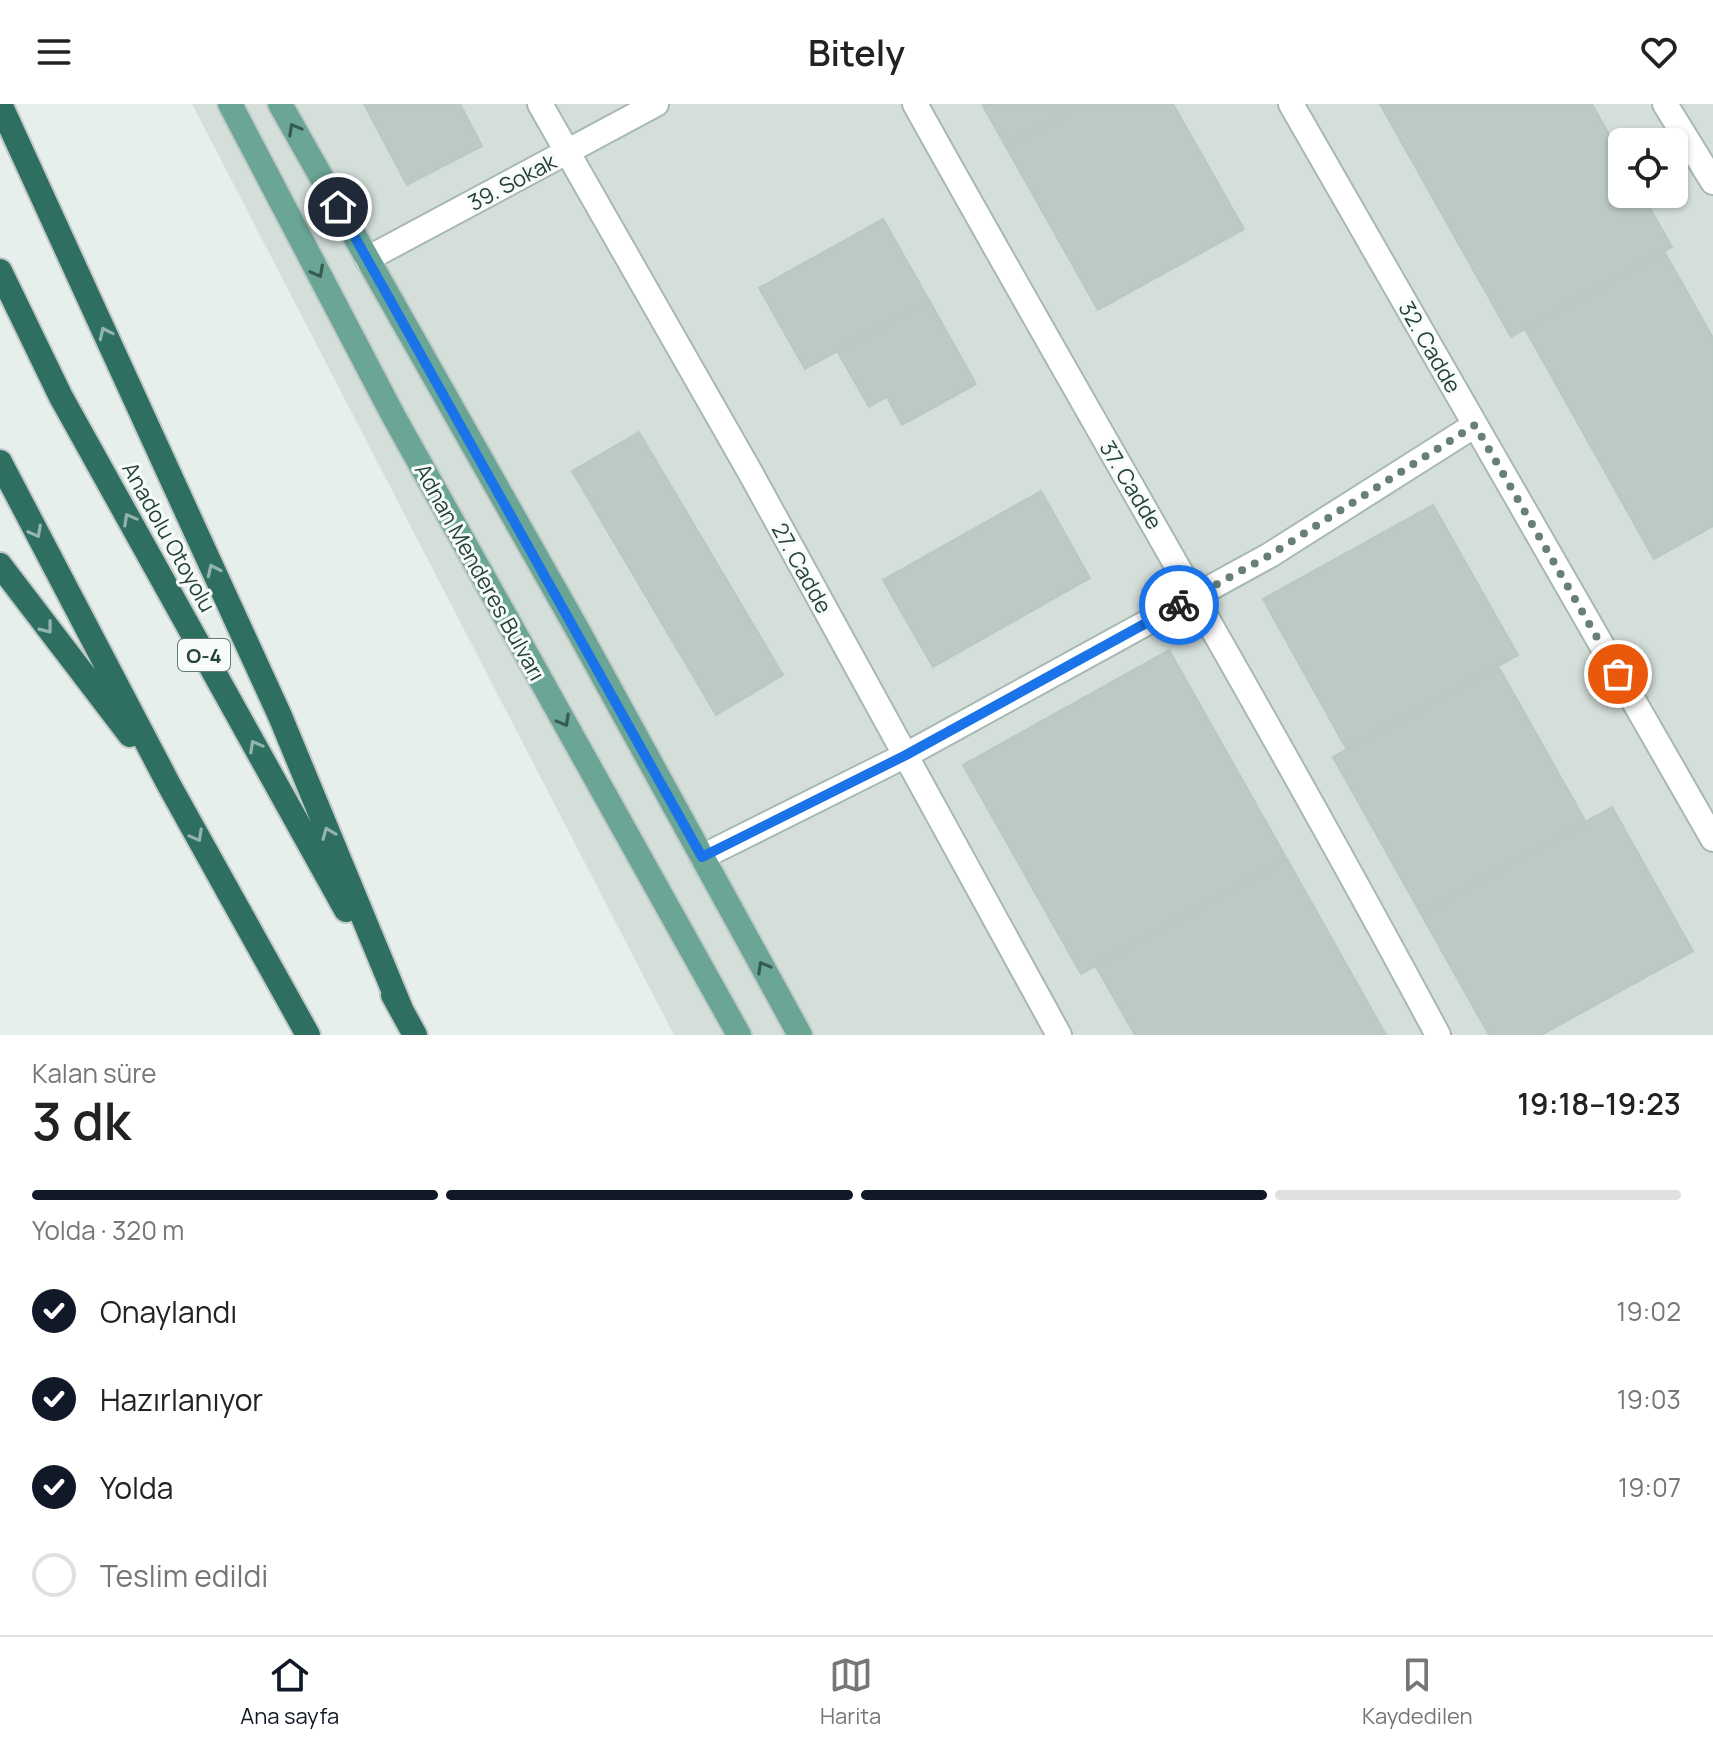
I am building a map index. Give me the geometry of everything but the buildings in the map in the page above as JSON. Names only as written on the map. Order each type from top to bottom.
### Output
[{"type":"highway","points":[[0,104],[280,716],[401,1009]]},
{"type":"highway","name":"Anadolu Otoyolu","points":[[0,271],[61,397],[415,1035]]},
{"type":"highway","points":[[0,462],[169,785],[308,1035]]},
{"type":"highway","points":[[0,565],[169,785]]},
{"type":"main road","name":"Adnan Menderes Bulvarı","points":[[230,104],[394,417],[739,1035]]},
{"type":"main road","points":[[280,104],[800,1035]]},
{"type":"street","name":"27. Cadde","points":[[540,104],[750,472],[1059,1035]]},
{"type":"street","name":"39. Sokak","points":[[367,259],[656,104]]},
{"type":"street","name":"37. Cadde","points":[[915,104],[1071,384],[1196,595],[1438,1035]]},
{"type":"street","name":"32. Cadde","points":[[1291,104],[1713,839]]},
{"type":"street","points":[[1665,104],[1713,182]]},
{"type":"street","points":[[702,857],[906,755],[1270,555],[1475,425]]},
{"type":"shaded area","points":[[192,104],[1713,104],[1713,1035],[674,1035]]},
{"type":"way so far","points":[[1179,605],[1270,555],[1475,425],[1618,674]]},
{"type":"route","points":[[338,207],[576,627],[702,857],[906,755],[1179,605]]}]
